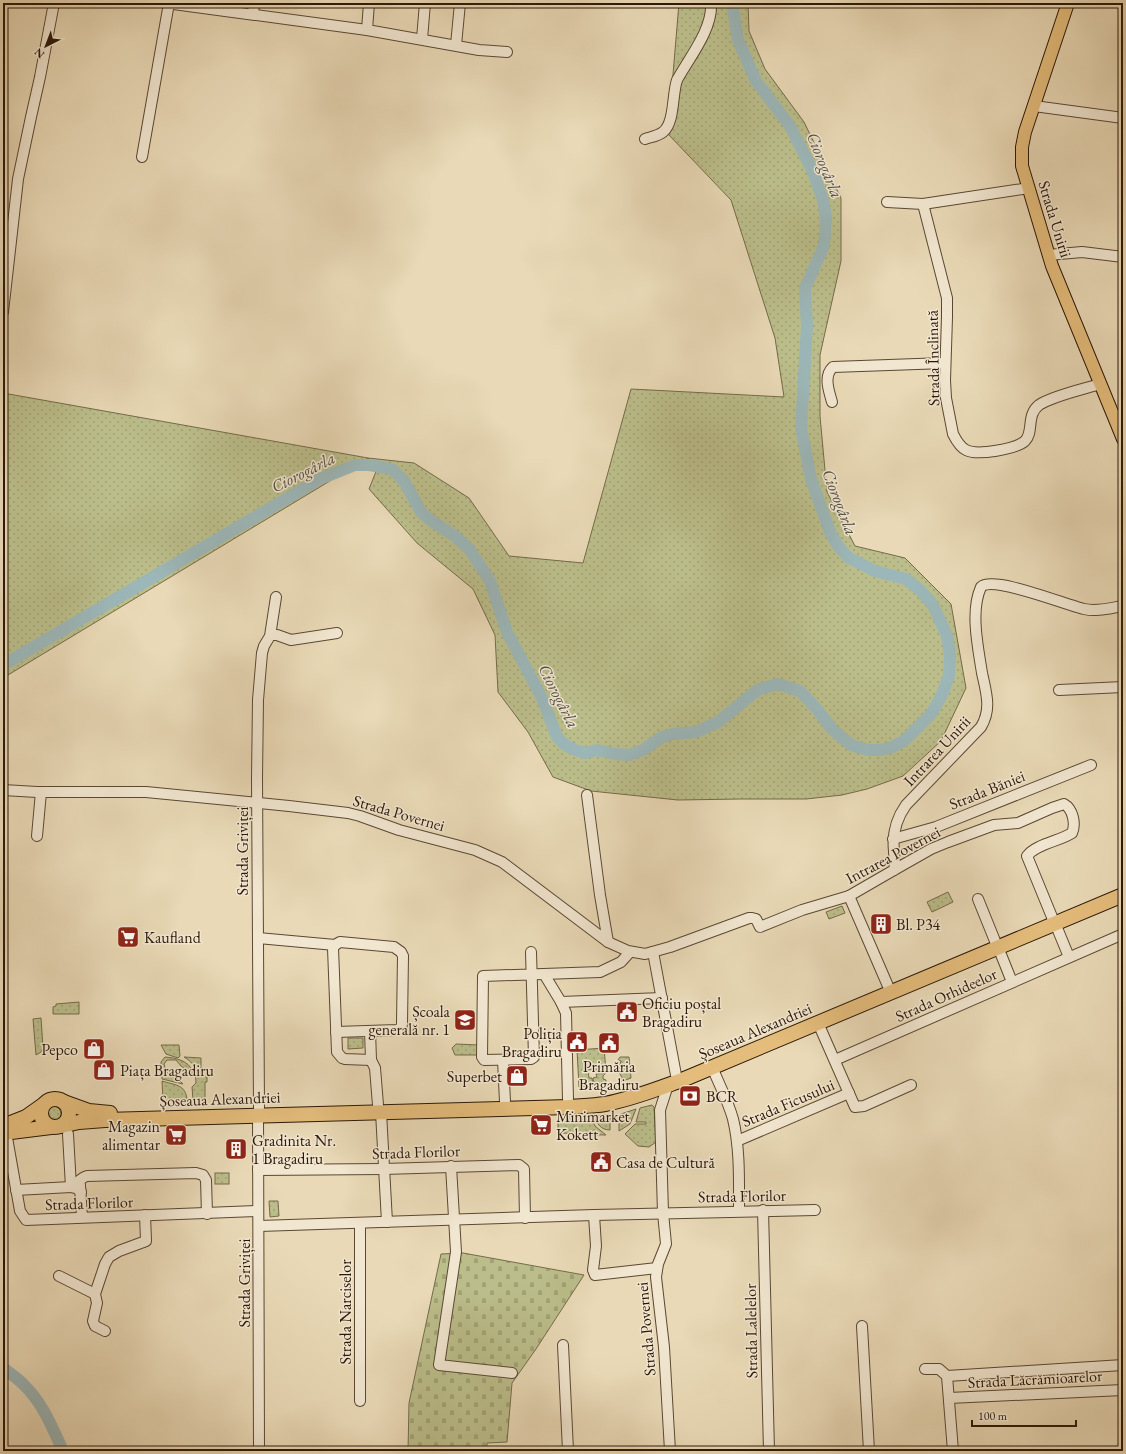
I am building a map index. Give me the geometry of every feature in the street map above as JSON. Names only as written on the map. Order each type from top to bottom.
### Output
[{"type":"highway","name":"Șoseaua Alexandriei","points":[[1054,920],[1123,887]]},
{"type":"highway","name":"Șoseaua Alexandriei","points":[[379,1108],[593,1106],[647,1093],[672,1080],[888,986],[1054,920],[1123,895]]},
{"type":"highway","name":"Șoseaua Alexandriei","points":[[4,1130],[60,1129],[79,1122],[99,1120],[568,1100],[596,1098],[628,1092],[712,1067],[818,1023],[996,944]]},
{"type":"highway","name":"Șoseaua Alexandriei","points":[[4,1130],[52,1099],[57,1099],[83,1109],[104,1113],[259,1112]]},
{"type":"highway","points":[[43,1105],[40,1110],[41,1118],[46,1125],[60,1129],[67,1121],[69,1113],[67,1105],[64,1102]]},
{"type":"main road","name":"Strada Unirii","points":[[1068,3],[1025,132],[1022,147],[1022,166],[1048,255],[1058,283],[1123,439]]},
{"type":"street","points":[[3,312],[18,178],[54,3]]},
{"type":"street","points":[[166,3],[201,5],[367,30],[479,50],[508,52]]},
{"type":"street","points":[[142,157],[169,3]]},
{"type":"street","points":[[253,14],[254,3]]},
{"type":"street","points":[[367,30],[369,3]]},
{"type":"street","points":[[422,39],[425,3]]},
{"type":"street","points":[[456,45],[460,3]]},
{"type":"street","points":[[645,139],[662,132],[668,126],[672,111],[674,87],[709,20],[711,3]]},
{"type":"street","points":[[1034,106],[1123,118]]},
{"type":"street","points":[[887,202],[923,204],[1029,188]]},
{"type":"street","name":"Strada Înclinată","points":[[923,204],[947,298],[948,317],[945,363],[946,398],[953,434],[955,440],[962,448],[972,452],[997,450],[1019,444],[1026,438],[1031,417],[1039,405],[1051,399],[1100,384]]},
{"type":"street","points":[[1048,255],[1082,252],[1123,257]]},
{"type":"street","points":[[832,402],[828,389],[828,375],[833,367],[945,363]]},
{"type":"street","name":"Intrarea Unirii","points":[[893,839],[897,819],[906,805],[981,727],[987,715],[988,702],[979,656],[976,627],[979,594],[982,585],[987,583],[1001,585],[1038,594],[1084,609],[1100,610],[1123,606]]},
{"type":"street","name":"Strada Griviței","points":[[259,1451],[257,742],[260,666],[263,648],[271,635],[276,596]]},
{"type":"street","points":[[271,635],[277,635],[291,640],[337,633]]},
{"type":"street","points":[[1059,690],[1123,687]]},
{"type":"street","name":"Strada Băniei","points":[[893,839],[936,827],[1091,765]]},
{"type":"street","name":"Strada Povernei","points":[[3,790],[41,792],[133,792],[348,813],[399,830],[475,850],[489,856],[509,867],[608,942],[630,952],[652,952]]},
{"type":"street","points":[[37,836],[41,792]]},
{"type":"street","points":[[587,795],[600,895],[608,942]]},
{"type":"street","name":"Intrarea Povernei","points":[[652,952],[749,918],[756,919],[760,927],[802,910],[850,896],[894,870],[948,842],[994,826],[1018,823],[1056,806],[1064,804],[1071,811],[1073,832],[1038,848],[1027,856],[1054,920]]},
{"type":"street","points":[[893,839],[894,870]]},
{"type":"street","points":[[850,896],[888,986]]},
{"type":"street","points":[[978,899],[1012,982]]},
{"type":"street","points":[[1054,920],[1069,957]]},
{"type":"street","name":"Strada Orhideelor","points":[[835,1060],[1123,934]]},
{"type":"street","points":[[258,938],[335,945],[340,942],[394,947],[399,950],[403,956],[401,1026],[397,1030],[336,1032]]},
{"type":"street","points":[[335,945],[333,948],[337,1052],[342,1058],[345,1059],[371,1060]]},
{"type":"street","points":[[531,952],[532,975],[534,1057],[531,1060],[486,1060],[482,1057],[483,976],[532,975],[603,971],[621,962],[630,952]]},
{"type":"street","points":[[652,952],[662,998],[672,1080]]},
{"type":"street","points":[[544,974],[566,1013],[568,1100]]},
{"type":"street","points":[[561,1002],[662,998]]},
{"type":"street","points":[[818,1023],[854,1105],[858,1107],[911,1085]]},
{"type":"street","points":[[370,1031],[371,1060],[375,1068],[379,1108],[387,1222]]},
{"type":"street","points":[[503,1060],[505,1102]]},
{"type":"street","points":[[712,1067],[728,1102],[737,1141]]},
{"type":"street","name":"Strada Povernei","points":[[670,1451],[664,1347],[657,1286],[657,1268],[666,1244],[663,1213],[660,1110],[672,1080]]},
{"type":"street","points":[[647,1093],[654,1100],[660,1110]]},
{"type":"street","name":"Strada Ficusului","points":[[739,1211],[737,1141],[849,1093]]},
{"type":"street","name":"Strada Florilor","points":[[60,1129],[71,1187]]},
{"type":"street","name":"Strada Florilor","points":[[4,1130],[20,1211],[26,1220],[258,1212]]},
{"type":"street","name":"Strada Florilor","points":[[258,1170],[506,1164],[521,1166],[524,1172],[526,1218]]},
{"type":"street","points":[[451,1166],[456,1252],[438,1365],[512,1372]]},
{"type":"street","name":"Strada Florilor","points":[[16,1190],[71,1187],[87,1176],[200,1173],[206,1180],[207,1214]]},
{"type":"street","points":[[80,1180],[82,1217]]},
{"type":"street","points":[[71,1187],[76,1188],[81,1192]]},
{"type":"street","name":"Strada Florilor","points":[[258,1226],[763,1210],[814,1210]]},
{"type":"street","name":"Strada Lalelelor","points":[[763,1210],[769,1451]]},
{"type":"street","points":[[594,1215],[596,1246],[593,1270],[595,1275],[657,1268]]},
{"type":"street","points":[[105,1331],[95,1326],[94,1322],[97,1303],[95,1294],[101,1272],[109,1257],[119,1251],[146,1241],[145,1216]]},
{"type":"street","name":"Strada Narciselor","points":[[360,1223],[360,1401]]},
{"type":"street","points":[[59,1276],[95,1294]]},
{"type":"street","points":[[862,1326],[868,1451]]},
{"type":"street","points":[[563,1345],[568,1451]]},
{"type":"street","points":[[947,1376],[1123,1365]]},
{"type":"street","name":"Strada Lăcrămioarelor","points":[[924,1369],[939,1370],[947,1376],[953,1451]]},
{"type":"street","name":"Strada Lăcrămioarelor","points":[[949,1398],[1123,1390]]},
{"type":"green space","points":[[679,3],[748,3],[749,31],[765,69],[804,122],[841,198],[841,261],[820,355],[820,416],[827,492],[855,546],[905,558],[951,604],[966,688],[941,741],[903,776],[867,789],[842,795],[806,799],[678,800],[591,791],[553,777],[528,732],[498,692],[495,635],[473,589],[417,543],[369,489],[377,469],[368,458],[414,463],[469,498],[509,556],[583,563],[631,389],[784,397],[775,338],[731,200],[668,134]]},
{"type":"green space","points":[[3,393],[368,458],[3,678]]},
{"type":"green space","points":[[948,892],[953,902],[932,912],[927,902]]},
{"type":"green space","points":[[842,906],[845,913],[829,919],[826,912]]},
{"type":"green space","points":[[79,1002],[79,1014],[53,1014],[53,1007],[56,1006],[56,1004]]},
{"type":"green space","points":[[41,1018],[43,1048],[41,1052],[36,1055],[33,1019]]},
{"type":"green space","points":[[348,1038],[363,1038],[363,1048],[348,1049]]},
{"type":"green space","points":[[456,1044],[478,1045],[478,1055],[455,1055],[452,1048]]},
{"type":"green space","points":[[161,1045],[179,1045],[180,1056],[178,1058],[166,1054]]},
{"type":"green space","points":[[604,1048],[606,1071],[596,1072],[596,1069],[588,1070],[589,1078],[592,1078],[593,1086],[579,1087],[577,1050]]},
{"type":"green space","points":[[165,1057],[182,1061],[191,1068],[193,1072],[192,1074],[181,1066],[176,1060],[167,1060],[164,1064],[168,1074],[174,1075],[183,1084],[162,1079],[161,1062]]},
{"type":"green space","points":[[184,1057],[201,1058],[201,1076],[207,1076],[207,1082],[205,1082],[205,1099],[193,1100],[192,1087],[196,1083],[195,1070],[191,1062]]},
{"type":"green space","points":[[620,1057],[629,1057],[631,1078],[620,1082],[619,1079],[622,1078],[619,1072],[621,1070],[619,1067],[621,1061],[618,1060]]},
{"type":"green space","points":[[606,1073],[603,1076],[603,1079],[606,1080],[606,1084],[594,1086],[593,1078],[597,1077],[596,1074]]},
{"type":"green space","points":[[162,1081],[182,1088],[187,1100],[163,1101]]},
{"type":"green space","points":[[652,1105],[654,1107],[656,1142],[649,1147],[638,1146],[625,1134],[635,1124],[646,1124],[646,1122],[636,1122],[640,1108]]},
{"type":"green space","points":[[50,1106],[56,1106],[61,1111],[59,1120],[56,1122],[50,1122],[45,1117],[45,1111]]},
{"type":"green space","points":[[636,1109],[630,1124],[619,1131],[619,1116]]},
{"type":"green space","points":[[607,1115],[610,1117],[610,1130],[604,1129],[600,1126],[596,1122],[594,1116]]},
{"type":"green space","points":[[590,1116],[595,1126],[606,1135],[558,1133],[558,1117]]},
{"type":"green space","points":[[215,1173],[229,1173],[229,1184],[215,1184]]},
{"type":"green space","points":[[269,1201],[278,1201],[279,1216],[270,1217]]},
{"type":"green space","points":[[463,1253],[584,1275],[512,1383],[507,1442],[487,1443],[487,1451],[408,1451],[409,1403],[441,1254]]},
{"type":"waterway","name":"Ciorogârla","points":[[3,665],[320,479],[355,465],[369,465],[393,470],[404,481],[421,512],[456,537],[470,550],[490,581],[507,632],[542,698],[557,737],[564,744],[575,750],[586,753],[597,750],[615,754],[630,755],[643,750],[662,737],[673,734],[696,732],[718,722],[759,689],[778,684],[800,691],[816,708],[832,729],[851,745],[868,750],[880,750],[892,747],[905,740],[931,714],[941,697],[949,676],[950,656],[947,636],[933,605],[921,591],[906,579],[875,571],[849,558],[838,546],[830,532],[811,479],[801,428],[807,326],[805,288],[824,246],[826,218],[823,200],[813,172],[790,126],[756,81],[738,40],[732,3]]},
{"type":"waterway","name":"Ciorogârla","points":[[3,1368],[21,1382],[42,1407],[63,1451]]},
{"type":"place","name":"Bl. P34","points":[[881,924]]},
{"type":"place","name":"Kaufland","points":[[128,937]]},
{"type":"place","name":"Oficiu poștal Bragadiru","points":[[627,1012]]},
{"type":"place","name":"Școala generală nr. 1","points":[[465,1020]]},
{"type":"place","name":"Poliția Bragadiru","points":[[577,1042]]},
{"type":"place","name":"Primăria Bragadiru","points":[[609,1043]]},
{"type":"place","name":"Pepco","points":[[94,1049]]},
{"type":"place","name":"Piața Bragadiru","points":[[104,1070]]},
{"type":"place","name":"Superbet","points":[[517,1076]]},
{"type":"place","name":"BCR","points":[[690,1096]]},
{"type":"place","name":"Minimarket Kokett","points":[[541,1125]]},
{"type":"place","name":"Magazin alimentar","points":[[176,1135]]},
{"type":"place","name":"Gradinita Nr. 1 Bragadiru","points":[[236,1149]]},
{"type":"place","name":"Casa de Cultură","points":[[601,1162]]}]
